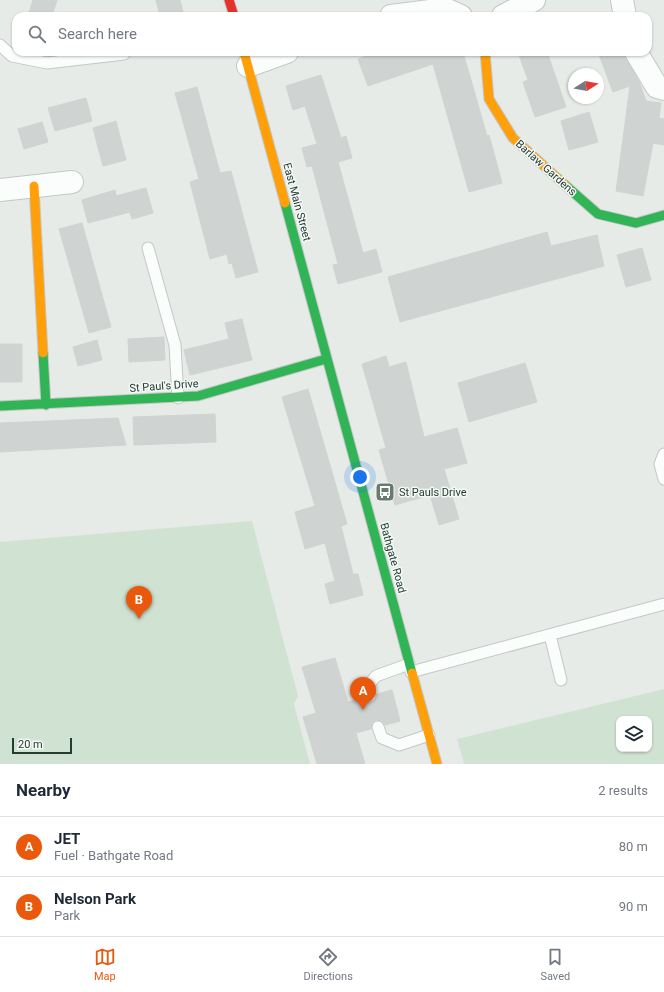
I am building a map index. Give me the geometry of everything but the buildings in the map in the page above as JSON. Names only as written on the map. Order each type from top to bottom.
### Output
[{"type":"street","points":[[229,0],[233,12]]},
{"type":"street","points":[[511,12],[534,0]]},
{"type":"street","points":[[622,0],[624,12]]},
{"type":"street","points":[[422,12],[445,9],[452,12]]},
{"type":"street","points":[[246,59],[264,56]]},
{"type":"street","name":"Barlaw Gardens","points":[[485,56],[489,99],[513,138],[598,214],[636,223],[664,215]]},
{"type":"street","points":[[638,56],[657,87],[664,89]]},
{"type":"street","name":"East Main Street","points":[[246,59],[326,359]]},
{"type":"street","points":[[0,190],[72,182]]},
{"type":"street","points":[[34,186],[46,405]]},
{"type":"street","name":"St Paul's Drive","points":[[0,406],[46,405],[198,396],[326,359]]},
{"type":"street","name":"Bathgate Road","points":[[326,359],[437,764]]},
{"type":"lane","points":[[0,45],[12,56],[47,63],[107,56]]},
{"type":"lane","points":[[148,248],[175,345],[178,398]]},
{"type":"lane","points":[[664,454],[660,464],[664,479]]},
{"type":"lane","points":[[370,696],[368,686],[376,676],[550,635],[664,604]]},
{"type":"lane","points":[[550,635],[562,680]]},
{"type":"lane","points":[[378,727],[382,738],[399,745],[429,735]]},
{"type":"green space","points":[[252,521],[298,696],[294,704],[310,764],[0,764],[0,542]]},
{"type":"green space","points":[[664,689],[664,764],[464,764],[457,739]]},
{"type":"traffic: fast","points":[[565,185],[598,214],[636,223],[664,215]]},
{"type":"traffic: fast","points":[[285,203],[412,673]]},
{"type":"traffic: fast","points":[[43,353],[46,405]]},
{"type":"traffic: fast","points":[[0,406],[198,396],[326,359]]},
{"type":"traffic: slow","points":[[245,56],[285,203]]},
{"type":"traffic: slow","points":[[485,56],[489,99],[513,138],[565,185]]},
{"type":"traffic: slow","points":[[34,186],[43,353]]},
{"type":"traffic: slow","points":[[412,673],[437,764]]},
{"type":"traffic: jam","points":[[229,0],[233,12]]},
{"type":"place","name":"St Pauls Drive","points":[[385,492]]},
{"type":"place","name":"Nelson Park","points":[[139,619]]},
{"type":"place","name":"JET","points":[[363,710]]}]
